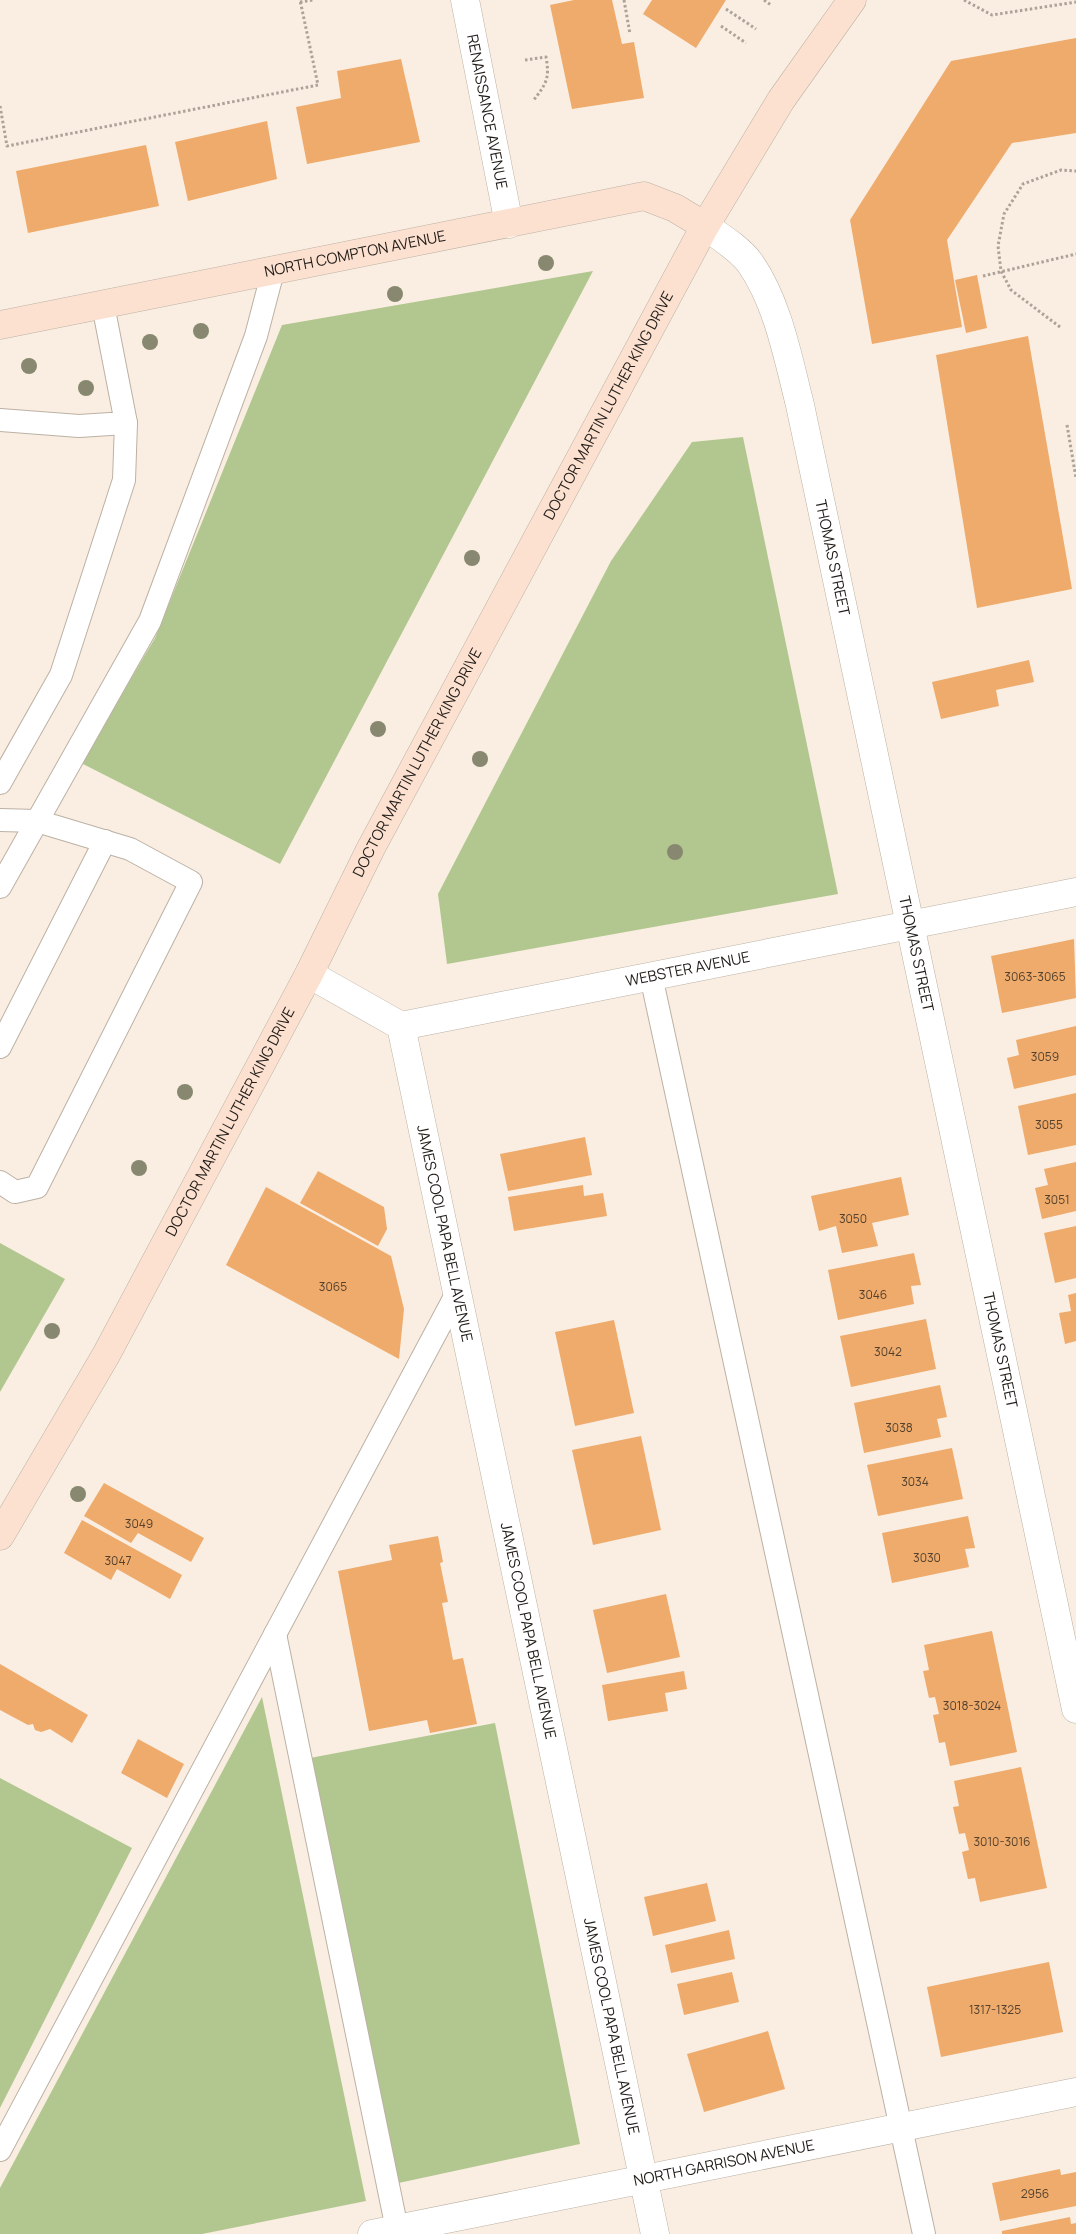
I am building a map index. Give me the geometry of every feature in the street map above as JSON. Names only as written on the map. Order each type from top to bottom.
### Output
[{"type":"main road","name":"DOCTOR MARTIN LUTHER KING DRIVE","points":[[0,1536],[106,1355],[309,974],[375,839],[705,226],[781,100],[852,0]]},
{"type":"main road","name":"NORTH COMPTON AVENUE","points":[[0,325],[644,196],[675,208],[705,226]]},
{"type":"street","name":"RENAISSANCE AVENUE","points":[[465,0],[509,224]]},
{"type":"street","name":"THOMAS STREET","points":[[705,226],[730,244],[749,262],[769,300],[783,341],[800,405],[1076,1709]]},
{"type":"street","name":"WEBSTER AVENUE","points":[[401,1026],[1076,892]]},
{"type":"street","points":[[309,974],[401,1026]]},
{"type":"street","name":"JAMES COOL PAPA BELL AVENUE","points":[[401,1026],[655,2234]]},
{"type":"street","name":"NORTH GARRISON AVENUE","points":[[389,2232],[1076,2092]]},
{"type":"lane","points":[[0,887],[150,621],[256,336],[273,271]]},
{"type":"lane","points":[[0,783],[61,676],[124,480],[126,424],[102,304]]},
{"type":"lane","points":[[0,420],[80,426],[126,424]]},
{"type":"lane","points":[[0,820],[37,821],[130,848],[190,882],[37,1187],[15,1192],[0,1182]]},
{"type":"lane","points":[[0,1047],[105,841]]},
{"type":"lane","points":[[651,976],[924,2234]]},
{"type":"lane","points":[[0,2150],[457,1293]]},
{"type":"lane","points":[[275,1634],[389,2232]]},
{"type":"path","points":[[0,106],[7,146],[318,85],[300,1],[313,0]]},
{"type":"path","points":[[624,0],[630,34]]},
{"type":"path","points":[[764,0],[771,5]]},
{"type":"path","points":[[964,0],[992,15],[1076,2]]},
{"type":"path","points":[[726,9],[756,29]]},
{"type":"path","points":[[721,26],[746,43]]},
{"type":"path","points":[[525,60],[546,57],[549,74],[544,86],[533,101]]},
{"type":"path","points":[[1060,327],[1011,290],[1001,271],[998,246],[1004,214],[1024,184],[1061,170],[1076,171]]},
{"type":"path","points":[[983,276],[1076,254]]},
{"type":"path","points":[[1067,425],[1076,478]]},
{"type":"green space","points":[[593,271],[280,864],[81,763],[155,638],[282,325]]},
{"type":"green space","points":[[743,437],[838,894],[447,964],[438,894],[611,561],[692,442]]},
{"type":"green space","points":[[0,1243],[65,1279],[0,1392]]},
{"type":"green space","points":[[262,1697],[366,2201],[202,2234],[0,2234],[0,2188]]},
{"type":"green space","points":[[495,1723],[580,2144],[394,2184],[310,1758]]},
{"type":"green space","points":[[0,1778],[132,1848],[0,2108]]},
{"type":"building","points":[[574,0],[612,0],[622,44],[634,42],[644,98],[572,109],[550,5]]},
{"type":"building","points":[[652,0],[726,0],[696,48],[643,14]]},
{"type":"building","points":[[1076,38],[1076,133],[1012,143],[947,240],[962,327],[872,344],[850,220],[951,61]]},
{"type":"building","points":[[401,59],[420,142],[307,164],[296,107],[341,98],[337,71]]},
{"type":"building","points":[[267,121],[277,179],[188,201],[175,142]]},
{"type":"building","points":[[146,145],[159,206],[28,233],[16,171]]},
{"type":"building","points":[[977,275],[987,328],[966,333],[955,280]]},
{"type":"building","points":[[1028,336],[1072,589],[977,608],[936,355]]},
{"type":"building","points":[[1029,660],[1034,682],[996,690],[999,706],[941,719],[932,682]]},
{"type":"building","points":[[1074,939],[1076,998],[1002,1013],[991,956]]},
{"type":"building","points":[[1076,1026],[1076,1075],[1014,1089],[1007,1058],[1019,1055],[1016,1040]]},
{"type":"building","points":[[1076,1093],[1076,1145],[1028,1155],[1018,1106]]},
{"type":"building","points":[[585,1137],[592,1175],[508,1191],[500,1154]]},
{"type":"building","points":[[1076,1162],[1076,1211],[1042,1219],[1035,1188],[1048,1185],[1044,1169]]},
{"type":"building","points":[[318,1171],[384,1207],[387,1229],[378,1246],[300,1203]]},
{"type":"building","points":[[901,1177],[909,1215],[872,1223],[878,1246],[842,1253],[836,1226],[819,1231],[811,1196]]},
{"type":"building","points":[[583,1185],[584,1196],[603,1193],[607,1216],[514,1231],[508,1197]]},
{"type":"building","points":[[266,1187],[391,1256],[404,1309],[399,1359],[226,1265]]},
{"type":"building","points":[[1076,1226],[1076,1278],[1055,1283],[1044,1233]]},
{"type":"building","points":[[914,1253],[921,1285],[911,1286],[914,1304],[838,1320],[828,1270]]},
{"type":"building","points":[[1076,1293],[1076,1341],[1065,1344],[1059,1313],[1071,1311],[1068,1295]]},
{"type":"building","points":[[926,1319],[936,1369],[851,1387],[840,1336]]},
{"type":"building","points":[[614,1320],[634,1413],[575,1426],[555,1332]]},
{"type":"building","points":[[940,1385],[947,1417],[937,1419],[941,1437],[864,1453],[854,1403]]},
{"type":"building","points":[[641,1436],[661,1530],[593,1545],[572,1450]]},
{"type":"building","points":[[952,1448],[963,1499],[878,1516],[867,1465]]},
{"type":"building","points":[[104,1483],[204,1538],[191,1562],[138,1533],[131,1543],[84,1516]]},
{"type":"building","points":[[968,1516],[975,1548],[965,1549],[969,1567],[892,1583],[882,1533]]},
{"type":"building","points":[[82,1520],[182,1575],[170,1599],[117,1569],[111,1580],[64,1553]]},
{"type":"building","points":[[438,1536],[443,1562],[440,1563],[448,1602],[442,1603],[453,1660],[463,1658],[477,1724],[430,1733],[427,1720],[369,1731],[338,1571],[392,1560],[389,1545]]},
{"type":"building","points":[[666,1594],[680,1657],[607,1673],[593,1610]]},
{"type":"building","points":[[992,1631],[1017,1752],[950,1766],[945,1742],[939,1743],[933,1715],[939,1714],[935,1697],[929,1698],[923,1671],[929,1670],[924,1645]]},
{"type":"building","points":[[0,1664],[88,1715],[72,1743],[50,1729],[41,1732],[35,1730],[33,1724],[28,1725],[0,1710]]},
{"type":"building","points":[[684,1671],[687,1689],[665,1693],[668,1711],[608,1721],[602,1685]]},
{"type":"building","points":[[138,1739],[184,1764],[167,1798],[121,1773]]},
{"type":"building","points":[[1021,1767],[1047,1888],[980,1902],[975,1878],[968,1879],[962,1852],[969,1850],[965,1833],[959,1834],[953,1807],[959,1806],[954,1781]]},
{"type":"building","points":[[707,1883],[716,1921],[653,1936],[644,1897]]},
{"type":"building","points":[[729,1930],[735,1959],[671,1973],[665,1945]]},
{"type":"building","points":[[1049,1962],[1063,2032],[941,2057],[927,1987]]},
{"type":"building","points":[[732,1972],[739,2002],[684,2015],[677,1984]]},
{"type":"building","points":[[768,2031],[785,2089],[704,2112],[687,2054]]},
{"type":"building","points":[[1060,2169],[1061,2175],[1076,2172],[1076,2206],[1000,2221],[992,2183]]},
{"type":"building","points":[[1070,2217],[1071,2224],[1076,2223],[1076,2234],[1002,2234],[1002,2231]]}]
